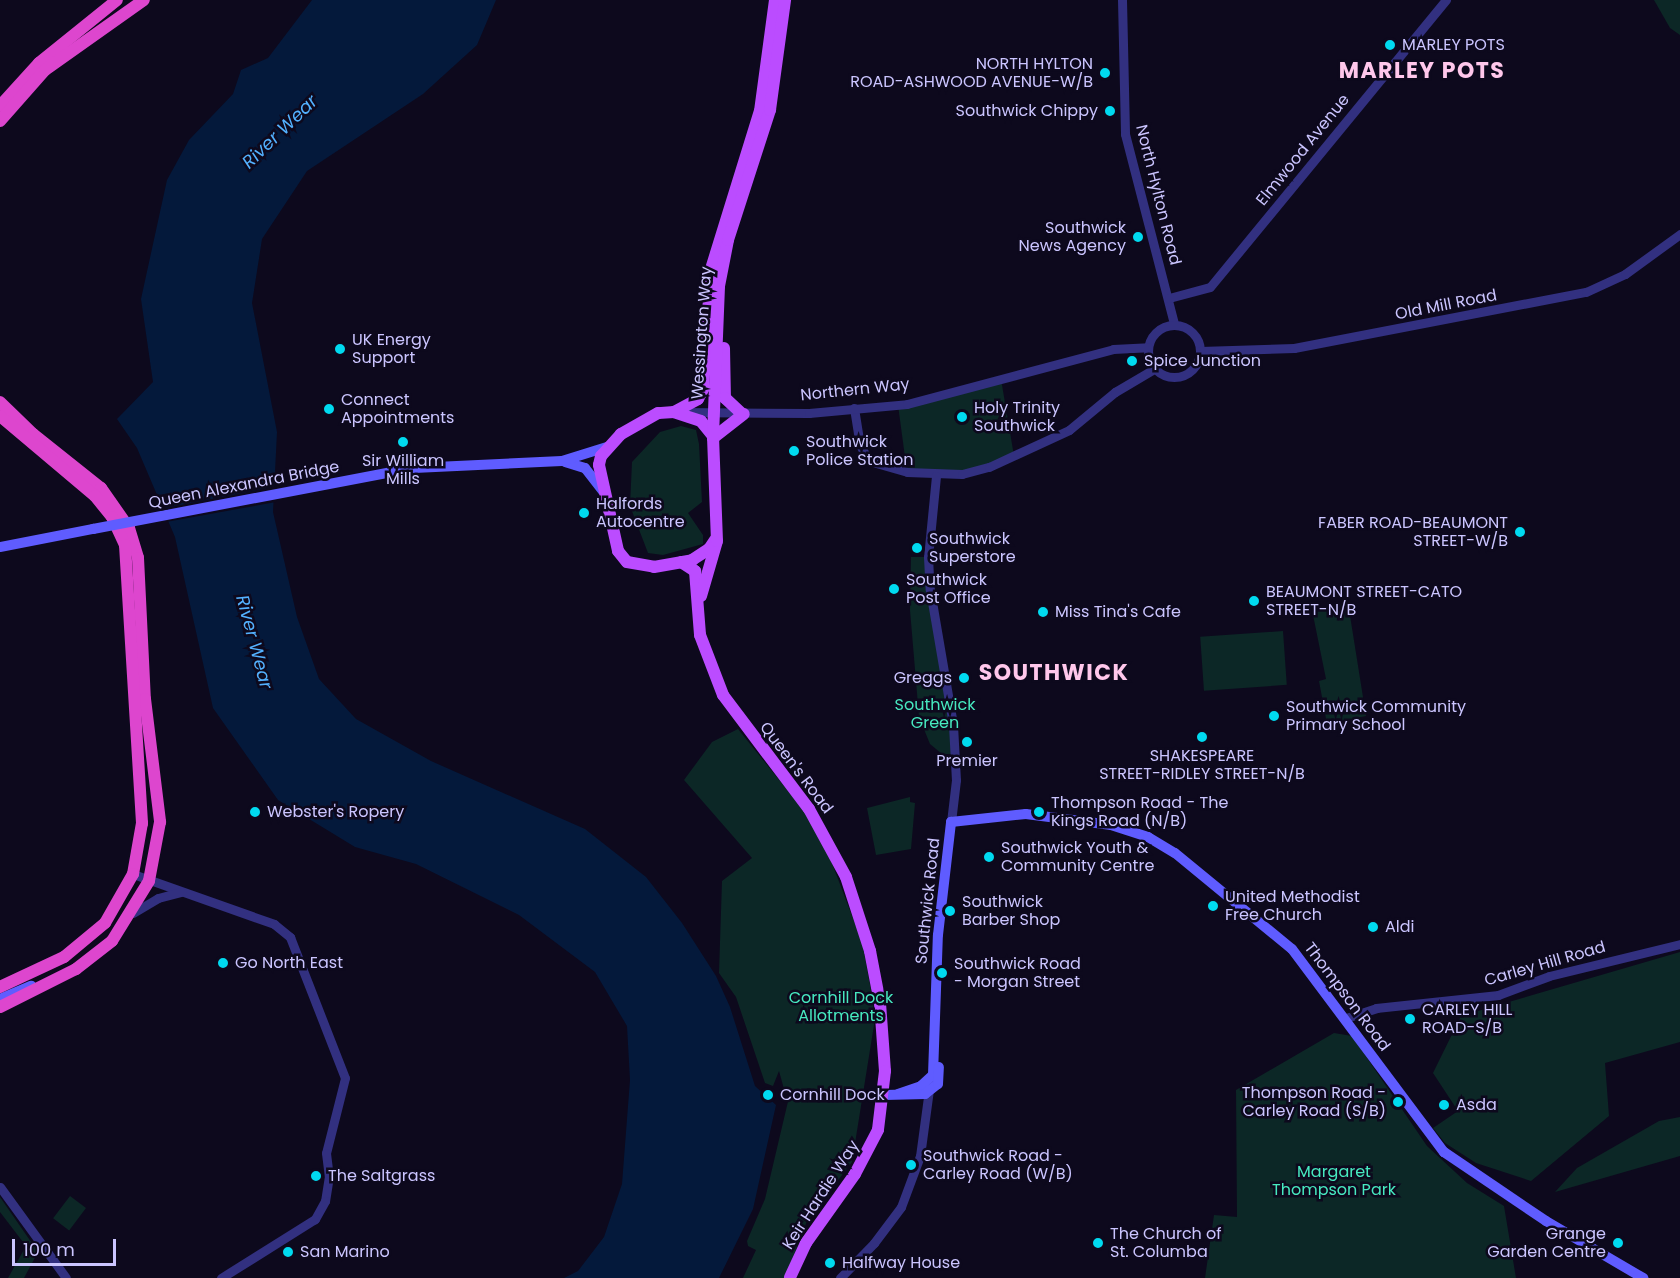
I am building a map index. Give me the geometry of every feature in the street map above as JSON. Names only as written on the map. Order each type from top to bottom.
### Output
[{"type":"highway","points":[[0,106],[39,63],[117,0]]},
{"type":"highway","points":[[0,122],[45,70],[144,0]]},
{"type":"highway","points":[[0,402],[33,434],[101,488],[122,514],[135,544],[146,699],[160,822],[149,881],[133,913],[103,951],[76,969],[0,1007]]},
{"type":"highway","points":[[0,416],[95,496],[112,517],[125,545],[142,823],[133,874],[114,911],[86,942],[50,965],[2,986]]},
{"type":"main road","name":"Wessington Way","points":[[674,412],[698,399],[703,389],[711,269],[760,111],[774,0]]},
{"type":"main road","name":"Wessington Way","points":[[698,605],[717,533],[713,437],[717,314],[724,257],[761,146],[774,95],[784,0]]},
{"type":"main road","points":[[674,412],[701,421],[713,437],[743,414],[725,398],[724,351],[717,314]]},
{"type":"main road","name":"Northern Way","points":[[562,461],[607,447],[640,420],[674,412]]},
{"type":"main road","name":"Northern Way","points":[[605,495],[599,465],[607,447]]},
{"type":"main road","points":[[562,461],[585,468],[605,495],[618,551],[627,562],[654,567],[692,560],[709,549],[717,533]]},
{"type":"main road","name":"Queen Alexandra Bridge","points":[[2,546],[414,468],[562,461]]},
{"type":"main road","name":"Queen's Road","points":[[681,562],[695,571],[705,655],[723,695],[809,809],[846,877],[870,951],[880,1004],[885,1095]]},
{"type":"main road","name":"Thompson Road","points":[[951,822],[1009,814],[1055,816],[1111,825],[1148,837],[1175,853],[1292,949],[1346,1018],[1441,1149],[1529,1210],[1643,1278]]},
{"type":"main road","name":"Southwick Road","points":[[935,1079],[938,935],[951,822]]},
{"type":"main road","points":[[0,999],[76,969]]},
{"type":"main road","points":[[898,1094],[935,1079]]},
{"type":"main road","points":[[885,1095],[928,1093],[935,1079]]},
{"type":"main road","name":"Keir Hardie Way","points":[[790,1278],[806,1243],[873,1146],[885,1095]]},
{"type":"street","name":"North Hylton Road","points":[[1122,0],[1125,134],[1174,324]]},
{"type":"street","name":"Elmwood Avenue","points":[[1169,298],[1210,287],[1446,0]]},
{"type":"street","name":"Old Mill Road","points":[[1200,351],[1304,346],[1586,292],[1625,274],[1680,234]]},
{"type":"street","points":[[1174,324],[1190,330],[1200,351],[1187,374],[1170,377],[1154,369],[1148,347],[1154,333],[1174,324]]},
{"type":"street","name":"Northern Way","points":[[674,412],[714,411],[743,414],[907,404],[1113,349],[1148,347]]},
{"type":"street","points":[[854,408],[860,445],[869,461],[879,466],[936,476],[989,467],[1069,430],[1115,392],[1154,369]]},
{"type":"street","name":"Southwick Road","points":[[936,476],[928,556],[935,617],[948,681],[954,753],[951,822]]},
{"type":"street","points":[[133,874],[274,924],[290,937],[299,951],[345,1078],[327,1162],[325,1201],[315,1219],[221,1278]]},
{"type":"street","points":[[133,913],[158,898],[185,892]]},
{"type":"street","name":"Carley Hill Road","points":[[1346,1018],[1367,1009],[1498,995],[1549,976],[1680,944]]},
{"type":"street","points":[[926,1114],[935,1079]]},
{"type":"street","points":[[840,1278],[874,1243],[901,1207],[920,1156],[928,1093]]},
{"type":"street","points":[[0,1187],[66,1278]]},
{"type":"green space","points":[[1654,0],[1680,0],[1680,35],[1670,28]]},
{"type":"green space","name":"Holy Trinity Southwick","points":[[1001,379],[1014,456],[989,467],[936,476],[907,472],[898,405]]},
{"type":"green space","points":[[681,426],[696,430],[699,444],[702,502],[688,513],[703,535],[703,544],[663,555],[648,553],[630,506],[632,462],[660,432]]},
{"type":"green space","name":"Southwick Green","points":[[911,557],[928,557],[954,754],[942,754],[930,744],[919,717],[910,610]]},
{"type":"green space","points":[[1348,603],[1366,716],[1327,724],[1319,681],[1326,679],[1312,610]]},
{"type":"green space","points":[[1283,631],[1287,685],[1204,691],[1200,637]]},
{"type":"green space","name":"Cornhill Dock Allotments","points":[[738,729],[805,812],[830,858],[862,942],[873,1001],[874,1025],[852,1162],[807,1221],[785,1278],[743,1278],[756,1250],[748,1246],[747,1241],[765,1199],[790,1093],[784,1089],[779,1071],[773,1086],[765,1083],[736,997],[719,973],[722,881],[752,858],[684,780],[712,742]]},
{"type":"green space","points":[[910,797],[910,802],[915,803],[911,849],[876,855],[867,808]]},
{"type":"green space","points":[[1680,952],[1680,1042],[1605,1063],[1609,1116],[1531,1181],[1476,1163],[1445,1143],[1433,1128],[1458,1111],[1433,1073],[1461,1016]]},
{"type":"green space","name":"Margaret Thompson Park","points":[[1334,1033],[1352,1036],[1427,1146],[1467,1183],[1504,1206],[1516,1278],[1205,1278],[1214,1215],[1237,1217],[1236,1090]]},
{"type":"green space","points":[[1680,1117],[1680,1156],[1555,1192],[1577,1168],[1659,1121]]},
{"type":"green space","points":[[70,1196],[86,1208],[69,1230],[53,1218]]},
{"type":"green space","points":[[0,1197],[38,1252],[24,1278],[8,1278],[26,1246],[0,1212]]},
{"type":"water","name":"River Wear","points":[[312,0],[496,0],[477,45],[423,94],[307,171],[262,239],[252,303],[277,432],[273,512],[297,617],[319,679],[356,719],[431,761],[585,829],[646,877],[682,923],[716,976],[730,1007],[755,1086],[776,1105],[753,1209],[719,1278],[564,1278],[578,1271],[604,1237],[622,1184],[630,1080],[627,1026],[595,972],[519,915],[416,864],[355,847],[278,800],[213,708],[175,537],[137,448],[117,419],[153,382],[141,299],[167,180],[189,140],[233,94],[241,70],[268,58]]},
{"type":"pier","points":[[277,486],[276,502],[166,522],[160,509]]},
{"type":"place","name":"MARLEY POTS","points":[[1390,45]]},
{"type":"place","name":"NORTH HYLTON ROAD-ASHWOOD AVENUE-W/B","points":[[1105,73]]},
{"type":"place","name":"Southwick Chippy","points":[[1110,111]]},
{"type":"place","name":"Southwick News Agency","points":[[1138,237]]},
{"type":"place","name":"UK Energy Support","points":[[340,349]]},
{"type":"place","name":"Spice Junction","points":[[1132,361]]},
{"type":"place","name":"Connect Appointments","points":[[329,409]]},
{"type":"place","name":"Holy Trinity Southwick","points":[[962,417]]},
{"type":"place","name":"Sir William Mills","points":[[403,442]]},
{"type":"place","name":"Southwick Police Station","points":[[794,451]]},
{"type":"place","name":"Halfords Autocentre","points":[[584,513]]},
{"type":"place","name":"FABER ROAD-BEAUMONT STREET-W/B","points":[[1520,532]]},
{"type":"place","name":"Southwick Superstore","points":[[917,548]]},
{"type":"place","name":"Southwick Post Office","points":[[894,589]]},
{"type":"place","name":"BEAUMONT STREET-CATO STREET-N/B","points":[[1254,601]]},
{"type":"place","name":"Miss Tina's Cafe","points":[[1043,612]]},
{"type":"place","name":"Greggs","points":[[964,678]]},
{"type":"place","name":"Southwick Community Primary School","points":[[1274,716]]},
{"type":"place","name":"SHAKESPEARE STREET-RIDLEY STREET-N/B","points":[[1202,737]]},
{"type":"place","name":"Premier","points":[[967,742]]},
{"type":"place","name":"Webster's Ropery","points":[[255,812]]},
{"type":"place","name":"Thompson Road - The Kings Road (N/B)","points":[[1039,812]]},
{"type":"place","name":"Southwick Youth & Community Centre","points":[[989,857]]},
{"type":"place","name":"United Methodist Free Church","points":[[1213,906]]},
{"type":"place","name":"Southwick Barber Shop","points":[[950,911]]},
{"type":"place","name":"Aldi","points":[[1373,927]]},
{"type":"place","name":"Go North East","points":[[223,963]]},
{"type":"place","name":"Southwick Road - Morgan Street","points":[[942,973]]},
{"type":"place","name":"CARLEY HILL ROAD-S/B","points":[[1410,1019]]},
{"type":"place","name":"Cornhill Dock","points":[[768,1095]]},
{"type":"place","name":"Thompson Road - Carley Road (S/B)","points":[[1398,1102]]},
{"type":"place","name":"Asda","points":[[1444,1105]]},
{"type":"place","name":"Southwick Road - Carley Road (W/B)","points":[[911,1165]]},
{"type":"place","name":"The Saltgrass","points":[[316,1176]]},
{"type":"place","name":"The Church of St. Columba","points":[[1098,1243]]},
{"type":"place","name":"Grange Garden Centre","points":[[1618,1243]]},
{"type":"place","name":"San Marino","points":[[288,1252]]},
{"type":"place","name":"Halfway House","points":[[830,1263]]},
{"type":"district","name":"MARLEY POTS","points":[[1422,71]]},
{"type":"district","name":"SOUTHWICK","points":[[1054,673]]}]
